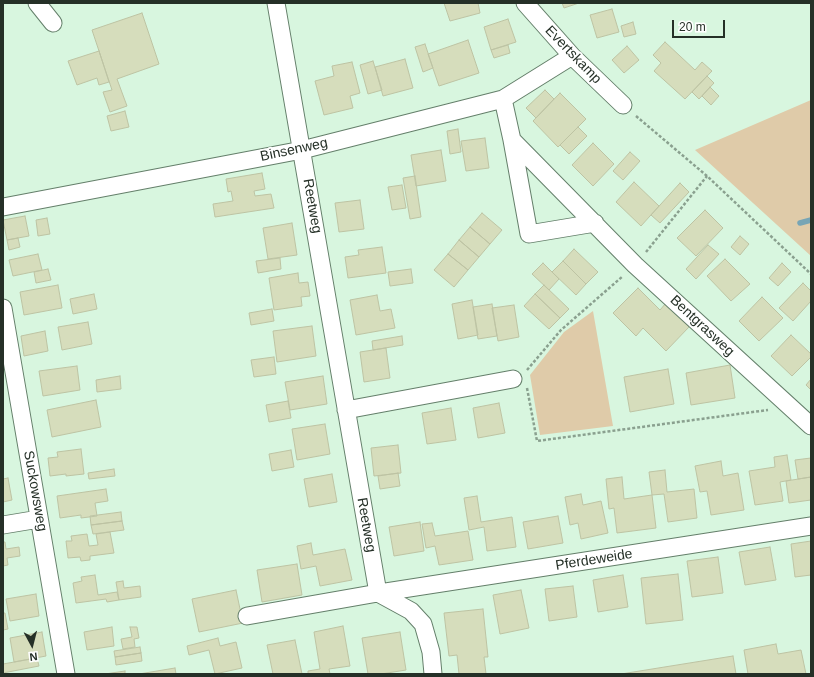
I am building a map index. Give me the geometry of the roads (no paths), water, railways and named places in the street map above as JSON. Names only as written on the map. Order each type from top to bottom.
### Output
[{"type":"street","points":[[36,3],[53,23]]},
{"type":"street","name":"Reetweg","points":[[276,3],[378,593]]},
{"type":"street","name":"Evertskamp","points":[[525,3],[572,56],[623,105]]},
{"type":"street","name":"Binsenweg","points":[[3,207],[302,150],[503,99],[572,56]]},
{"type":"street","points":[[503,99],[512,140],[528,234],[595,223]]},
{"type":"street","name":"Bentgrasweg","points":[[512,140],[636,265],[811,426]]},
{"type":"street","name":"Suckowsweg","points":[[3,308],[66,674]]},
{"type":"street","points":[[346,410],[519,376]]},
{"type":"street","points":[[3,525],[39,519]]},
{"type":"street","name":"Pferdeweide","points":[[378,593],[811,526]]},
{"type":"street","points":[[247,616],[378,593],[411,611],[423,624],[431,652],[433,674]]},
{"type":"waterway","points":[[800,223],[811,220]]}]
